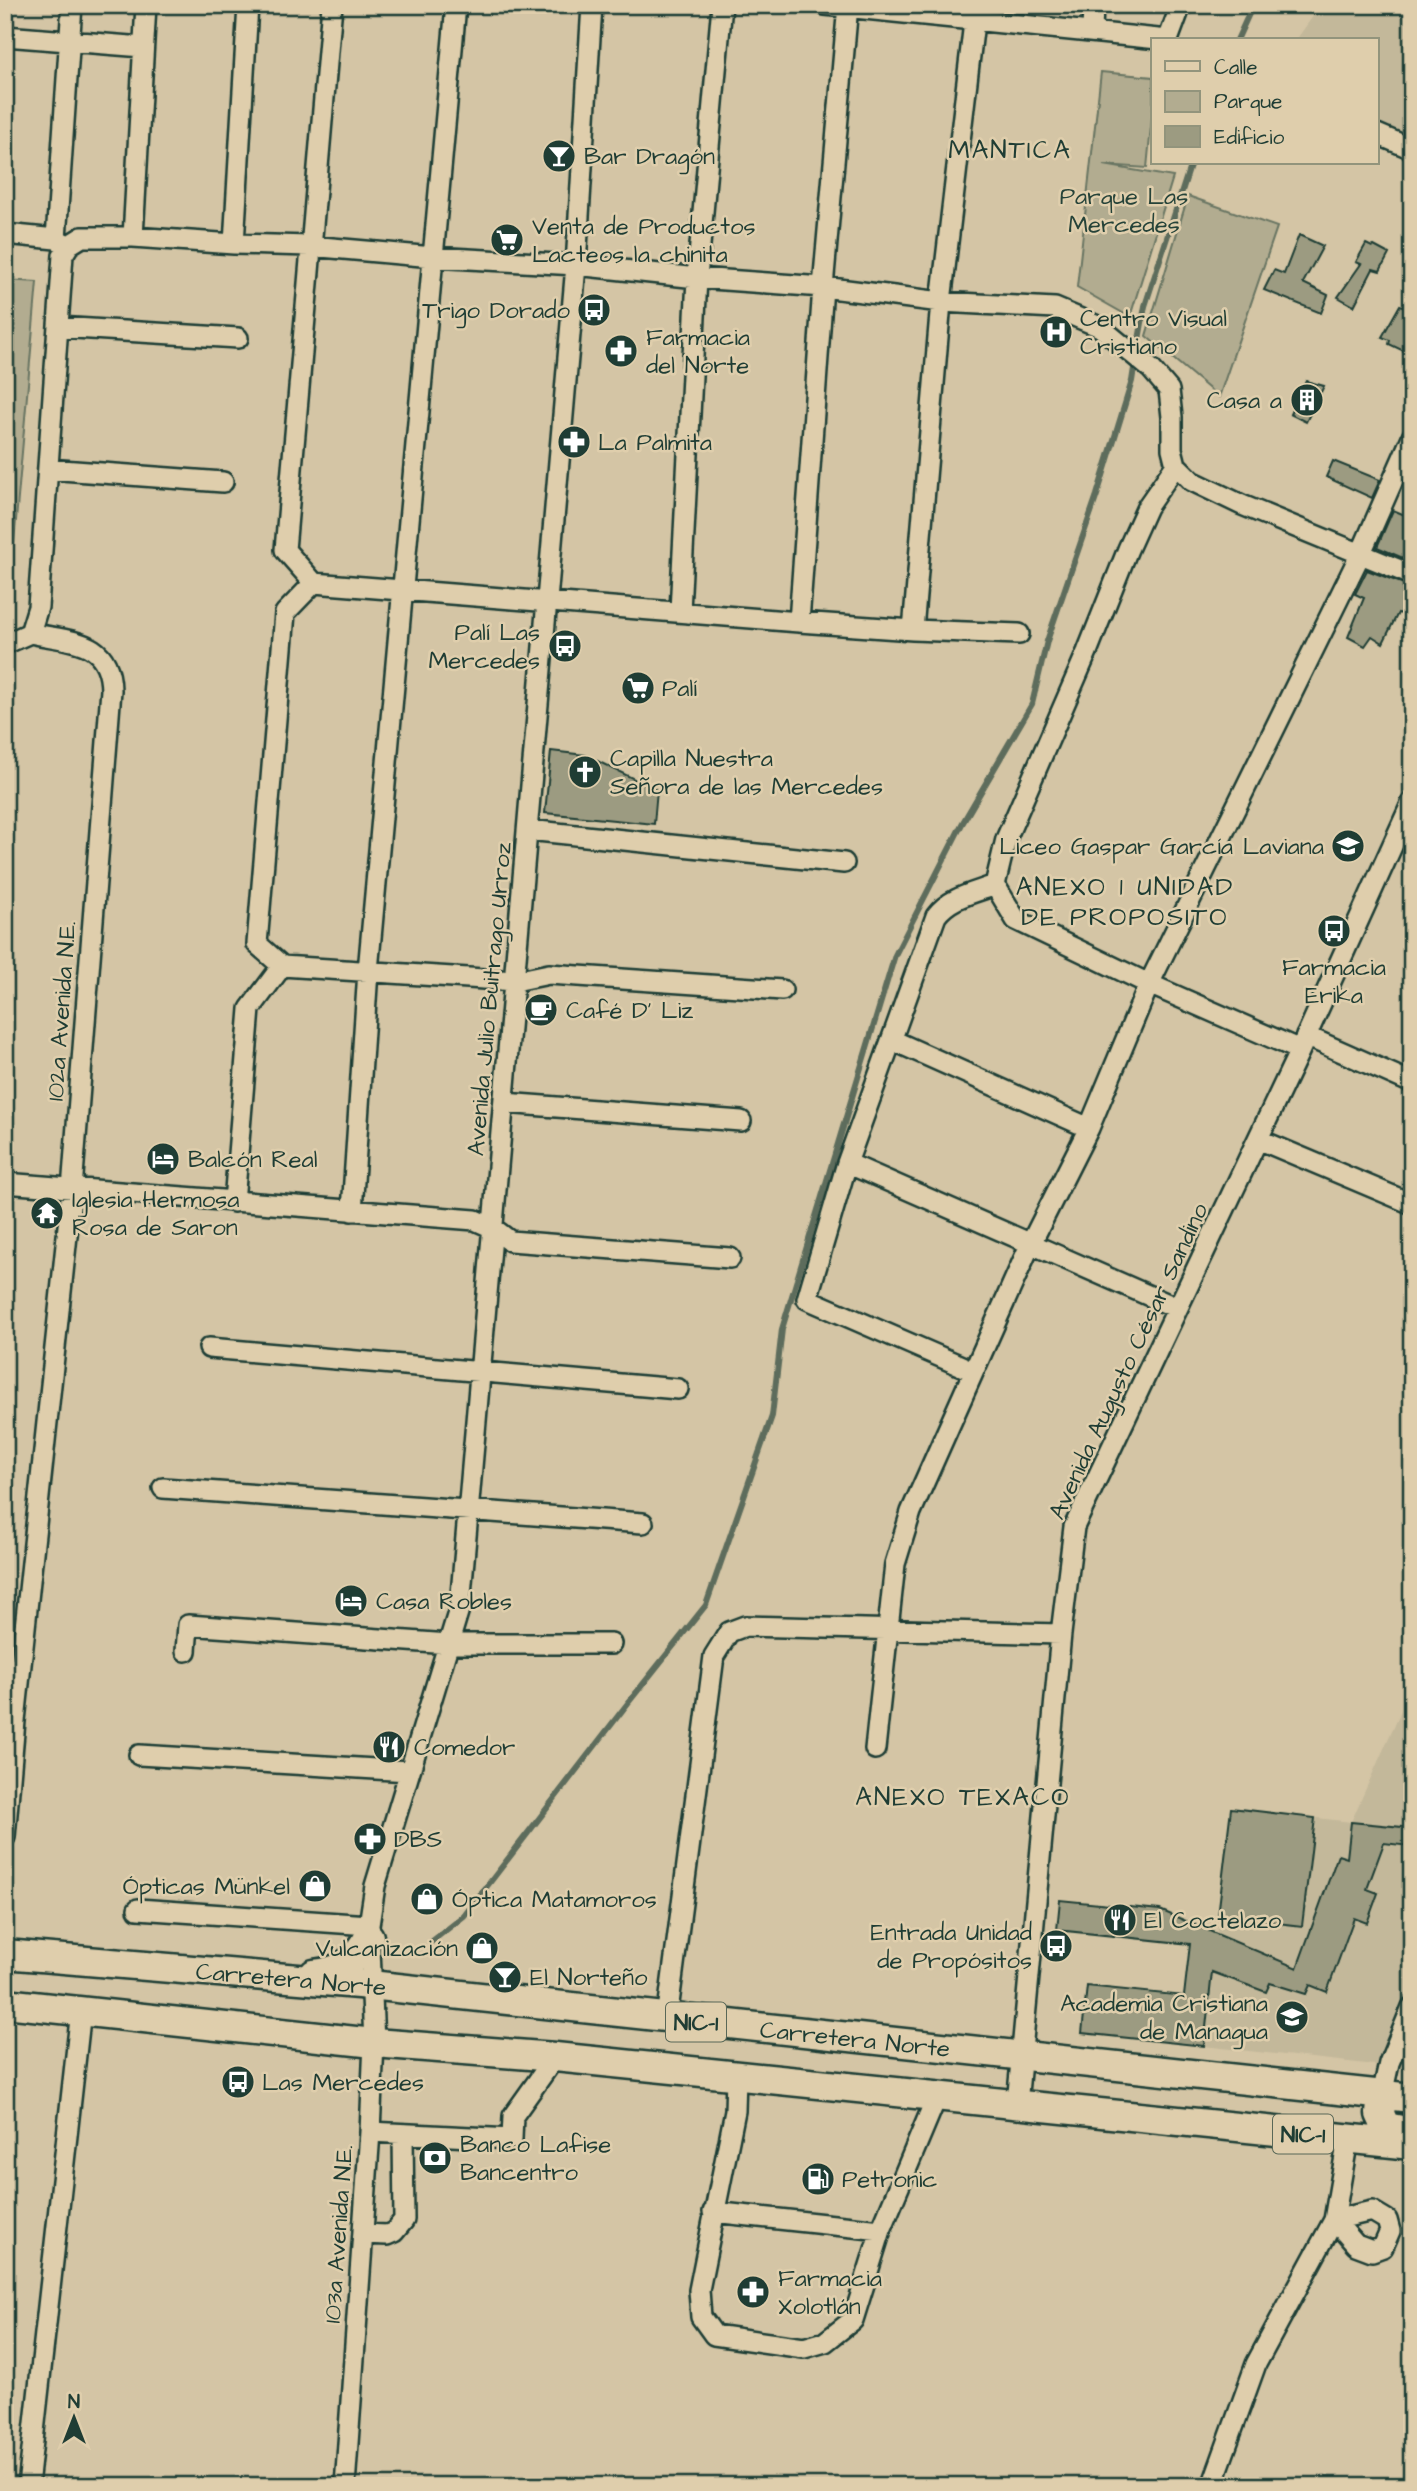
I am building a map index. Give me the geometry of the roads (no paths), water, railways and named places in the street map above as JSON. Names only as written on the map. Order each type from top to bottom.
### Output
[{"type":"highway","points":[[266,1976],[337,1970],[353,1961],[369,1931]]},
{"type":"highway","name":"Carretera Norte","points":[[5,1954],[370,1985],[1412,2098]]},
{"type":"highway","name":"Carretera Norte","points":[[5,2003],[373,2043],[555,2057],[1412,2145]]},
{"type":"highway","points":[[1382,2095],[1380,2114],[1386,2127],[1412,2132]]},
{"type":"street","points":[[5,644],[30,633],[38,607],[63,255],[72,5]]},
{"type":"street","points":[[133,237],[146,5]]},
{"type":"street","points":[[234,244],[248,5]]},
{"type":"street","points":[[332,5],[285,550],[314,583],[799,622],[1019,634]]},
{"type":"street","points":[[352,1211],[368,971],[405,591],[456,5]]},
{"type":"street","name":"Avenida Julio Buitrago Urroz","points":[[370,1985],[369,1931],[374,1886],[460,1606],[576,265],[592,5]]},
{"type":"street","points":[[680,611],[697,278],[722,5]]},
{"type":"street","points":[[825,5],[975,13],[1092,32],[1151,38]]},
{"type":"street","points":[[1092,32],[1093,5]]},
{"type":"street","points":[[1169,38],[1181,5]]},
{"type":"street","points":[[799,622],[823,287],[848,6]]},
{"type":"street","points":[[913,630],[941,302],[975,13]]},
{"type":"street","points":[[5,36],[144,47]]},
{"type":"street","points":[[1378,134],[1412,149]]},
{"type":"street","points":[[5,234],[63,242],[82,237],[133,237],[310,246],[433,257],[576,265],[697,278],[823,287],[941,302],[1055,308],[1100,327],[1128,348],[1169,390],[1171,449],[1176,465],[1192,481],[1242,505],[1412,575]]},
{"type":"street","points":[[58,327],[238,338]]},
{"type":"street","points":[[875,1749],[895,1563],[911,1512],[1030,1245],[1089,1128],[1149,984],[1361,553],[1412,437]]},
{"type":"street","points":[[1176,465],[1147,507],[1128,549],[1087,652],[1006,839],[995,885],[1016,920],[1149,984],[1412,1083]]},
{"type":"street","points":[[48,469],[223,482]]},
{"type":"street","points":[[314,583],[285,613],[257,944],[282,966],[515,981],[549,974],[782,990]]},
{"type":"street","name":"102a Avenida N.E.","points":[[5,1837],[10,1721],[72,1189],[110,671],[100,654],[87,646],[30,633]]},
{"type":"street","name":"Avenida Augusto César Sandino","points":[[1017,2104],[1061,1634],[1074,1527],[1303,1043],[1412,802]]},
{"type":"street","points":[[528,830],[844,863]]},
{"type":"street","points":[[973,1371],[807,1299],[847,1163],[936,916],[943,906],[995,885]]},
{"type":"street","points":[[234,1202],[250,1009],[282,966]]},
{"type":"street","points":[[892,1040],[1089,1128]]},
{"type":"street","points":[[504,1103],[741,1121]]},
{"type":"street","points":[[1258,1139],[1412,1205]]},
{"type":"street","points":[[847,1163],[1177,1308]]},
{"type":"street","points":[[5,1183],[475,1220],[493,1228],[510,1241],[730,1258]]},
{"type":"street","points":[[209,1348],[678,1389]]},
{"type":"street","points":[[163,1488],[643,1523]]},
{"type":"street","points":[[186,1651],[188,1625],[449,1644],[611,1644]]},
{"type":"street","points":[[667,2019],[714,1656],[729,1632],[745,1626],[1061,1634]]},
{"type":"street","points":[[139,1755],[409,1771]]},
{"type":"street","points":[[138,1909],[369,1931]]},
{"type":"street","name":"103a Avenida N.E.","points":[[345,2486],[370,2132],[373,2043],[370,1985]]},
{"type":"street","points":[[1382,2095],[1389,2063],[1412,2007]]},
{"type":"street","points":[[28,2486],[81,2010]]},
{"type":"street","points":[[370,2132],[512,2139],[513,2116],[555,2057]]},
{"type":"street","points":[[736,2076],[735,2111],[699,2290],[701,2317],[714,2335],[804,2348],[825,2342],[853,2320],[881,2230],[937,2096]]},
{"type":"street","points":[[363,2234],[387,2235],[394,2232],[404,2220],[403,2134]]},
{"type":"street","points":[[1212,2486],[1256,2364],[1334,2220],[1348,2139]]},
{"type":"street","points":[[713,2212],[881,2230]]},
{"type":"waterway","points":[[1238,38],[1253,5]]},
{"type":"waterway","points":[[1137,351],[1145,306],[1191,164]]},
{"type":"waterway","points":[[431,1942],[464,1916],[706,1605],[772,1416],[782,1329],[895,955],[962,824],[1032,704],[1047,641],[1097,495],[1132,381],[1135,362]]},
{"type":"place","name":"Bar Dragón","points":[[559,156]]},
{"type":"place","name":"Venta de Productos Lacteos la chinita","points":[[507,240]]},
{"type":"place","name":"Trigo Dorado","points":[[594,310]]},
{"type":"place","name":"Centro Visual Cristiano","points":[[1056,332]]},
{"type":"place","name":"Farmacia del Norte","points":[[621,351]]},
{"type":"place","name":"Casa a","points":[[1307,400]]},
{"type":"place","name":"La Palmita","points":[[574,442]]},
{"type":"place","name":"Palí Las Mercedes","points":[[565,646]]},
{"type":"place","name":"Palí","points":[[638,688]]},
{"type":"place","name":"Capilla Nuestra Señora de las Mercedes","points":[[585,772]]},
{"type":"place","name":"Liceo Gaspar García Laviana","points":[[1348,846]]},
{"type":"place","name":"Farmacia Erika","points":[[1334,931]]},
{"type":"place","name":"Café D' Liz","points":[[541,1010]]},
{"type":"place","name":"Balcón Real","points":[[163,1159]]},
{"type":"place","name":"Iglesia Hermosa Rosa de Saron","points":[[47,1213]]},
{"type":"place","name":"Casa Robles","points":[[351,1601]]},
{"type":"place","name":"Comedor","points":[[389,1747]]},
{"type":"place","name":"DBS","points":[[370,1839]]},
{"type":"place","name":"Ópticas Münkel","points":[[315,1886]]},
{"type":"place","name":"Óptica Matamoros","points":[[427,1899]]},
{"type":"place","name":"El Coctelazo","points":[[1120,1920]]},
{"type":"place","name":"Entrada Unidad de Propósitos","points":[[1056,1946]]},
{"type":"place","name":"Vulcanización","points":[[482,1948]]},
{"type":"place","name":"El Norteño","points":[[505,1977]]},
{"type":"place","name":"Academia Cristiana de Managua","points":[[1292,2017]]},
{"type":"place","name":"Las Mercedes","points":[[238,2082]]},
{"type":"place","name":"Banco Lafise Bancentro","points":[[435,2158]]},
{"type":"place","name":"Petronic","points":[[818,2179]]},
{"type":"place","name":"Farmacia Xolotlán","points":[[753,2292]]},
{"type":"district","name":"MANTICA","points":[[1010,149]]},
{"type":"district","name":"ANEXO 1 UNIDAD DE PROPOSITO","points":[[1125,900]]},
{"type":"district","name":"ANEXO TEXACO","points":[[963,1796]]},
{"type":"park label","name":"Parque Las Mercedes","points":[[1124,210]]}]
